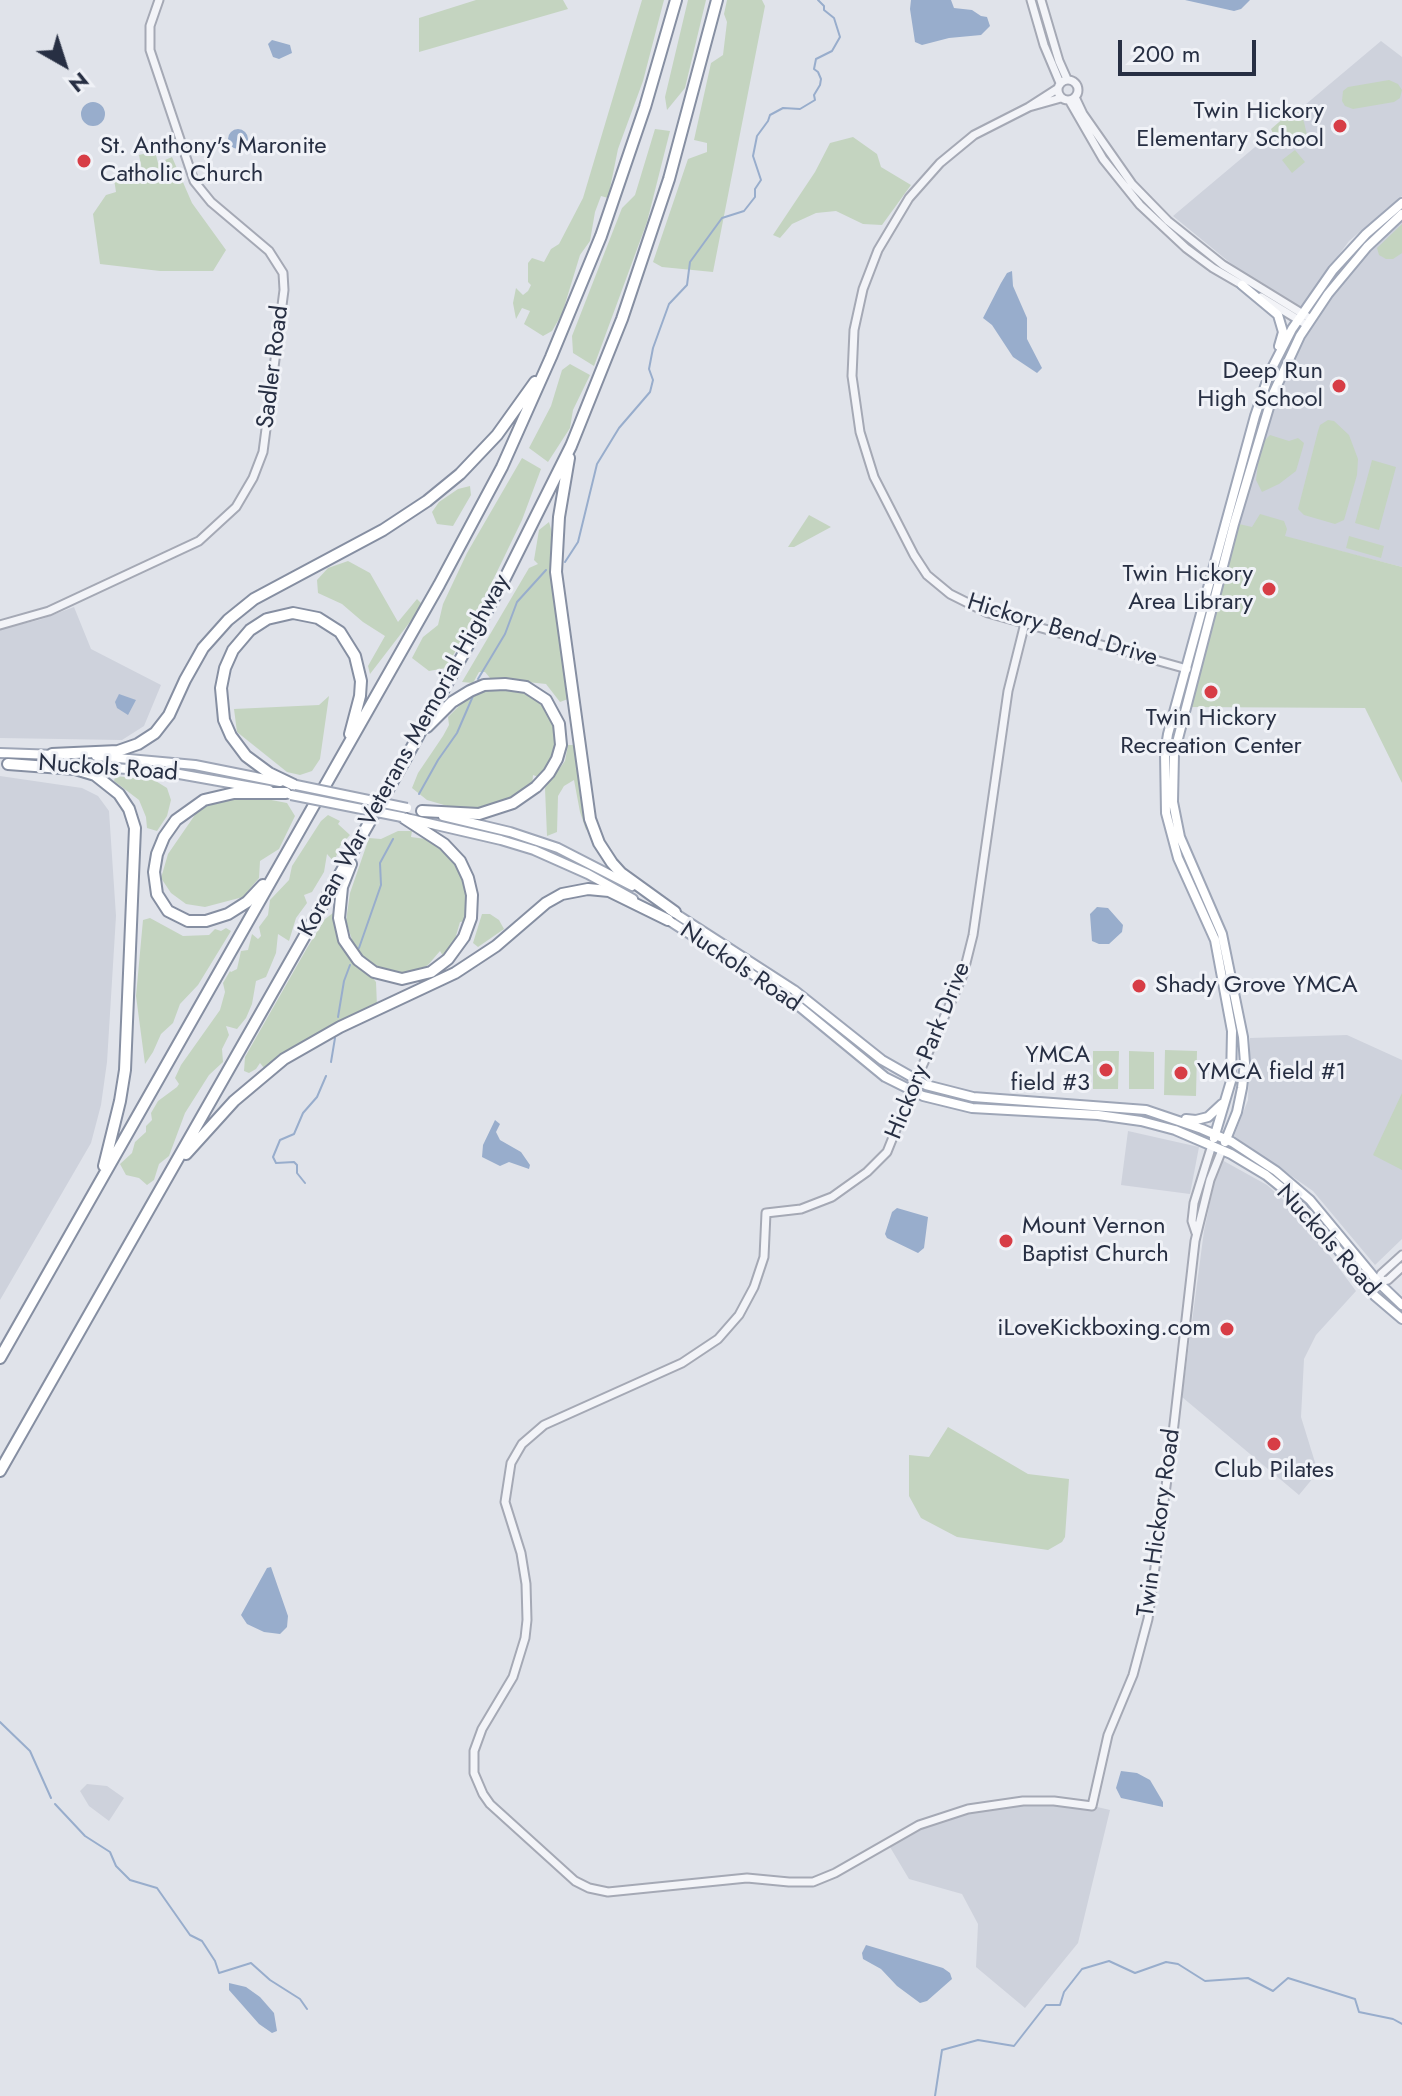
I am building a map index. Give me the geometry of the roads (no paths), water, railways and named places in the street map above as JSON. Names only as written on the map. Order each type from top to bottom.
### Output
[{"type":"highway","points":[[0,1358],[467,534],[519,432],[622,178],[676,0]]},
{"type":"highway","name":"Korean War Veterans Memorial Highway","points":[[0,1471],[406,758],[505,578],[571,446],[622,319],[669,179],[717,0]]},
{"type":"highway","points":[[52,754],[118,751],[138,744],[155,733],[169,715],[198,656],[228,620],[254,599],[383,530],[442,490],[497,435],[551,357]]},
{"type":"highway","points":[[571,446],[559,517],[556,572],[590,819],[599,843],[612,863],[672,916]]},
{"type":"highway","points":[[292,789],[246,756],[231,736],[221,709],[222,678],[229,657],[243,636],[259,623],[283,614],[302,613],[329,623],[348,641],[358,663],[361,690],[345,751]]},
{"type":"highway","points":[[406,758],[428,726],[452,702],[484,685],[505,684],[534,691],[550,705],[559,724],[561,745],[554,766],[542,782],[520,800],[479,814],[422,811]]},
{"type":"highway","points":[[4,763],[75,769],[95,775],[119,794],[129,809],[135,828],[125,1070],[102,1175]]},
{"type":"highway","points":[[292,789],[234,793],[209,799],[185,812],[170,828],[157,854],[154,872],[157,894],[168,911],[183,919],[202,922],[224,916],[254,895],[295,837]]},
{"type":"highway","points":[[369,823],[342,887],[339,918],[342,934],[353,955],[370,970],[391,978],[414,977],[431,972],[455,952],[468,929],[472,902],[468,878],[455,855],[436,836],[404,814]]},
{"type":"highway","points":[[174,1168],[234,1101],[284,1059],[340,1027],[463,969],[496,946],[546,903],[562,894],[588,889],[609,891],[672,916]]},
{"type":"main road","points":[[1191,670],[1203,608],[1255,416],[1270,372],[1300,316],[1339,262],[1402,203]]},
{"type":"main road","name":"Twin Hickory Road","points":[[1213,1140],[1230,1089],[1232,1031],[1221,964],[1205,915],[1178,858],[1166,813],[1165,753],[1262,425],[1279,378],[1309,322],[1350,266],[1402,214]]},
{"type":"main road","points":[[1242,285],[1272,308],[1281,324],[1281,341],[1270,361],[1270,372]]},
{"type":"main road","name":"Twin Hickory Road","points":[[1191,670],[1174,754],[1173,802],[1180,837],[1222,934],[1243,1037],[1245,1063],[1237,1112],[1222,1150]]},
{"type":"main road","name":"Nuckols Road","points":[[0,753],[153,759],[404,814],[550,856],[672,916],[794,990],[882,1060],[916,1080],[973,1097],[1146,1110],[1213,1140],[1222,1150],[1266,1175],[1290,1195],[1371,1290],[1402,1319]]},
{"type":"main road","name":"Nuckols Road","points":[[4,763],[143,769],[292,789]]},
{"type":"main road","name":"Nuckols Road","points":[[404,814],[422,811],[510,832],[558,848],[611,874],[783,994],[876,1070],[911,1091],[940,1102],[972,1108],[1129,1119],[1213,1140],[1226,1140],[1264,1162],[1298,1188],[1378,1282],[1402,1305]]},
{"type":"main road","points":[[1146,1110],[1190,1120],[1202,1119],[1221,1107],[1230,1089]]},
{"type":"street","name":"Sadler Road","points":[[0,625],[49,611],[199,541],[236,507],[253,478],[263,451],[284,290],[283,273],[269,251],[203,195],[194,181],[150,50],[150,26],[159,0]]},
{"type":"street","points":[[1031,0],[1044,45],[1065,91],[1103,159],[1140,205],[1186,248],[1242,285],[1300,316]]},
{"type":"street","points":[[1041,0],[1065,91],[1132,184],[1168,221],[1216,260],[1309,322]]},
{"type":"street","name":"Hickory Bend Drive","points":[[1065,91],[992,124],[966,141],[940,163],[909,198],[887,232],[869,270],[858,307],[852,362],[856,413],[866,454],[887,503],[927,575],[964,603],[988,613],[1191,670]]},
{"type":"street","name":"Hickory Park Drive","points":[[1025,623],[1008,691],[963,975],[911,1091],[892,1144],[867,1172],[822,1202],[801,1209],[766,1213],[760,1273],[739,1315],[718,1339],[682,1363],[544,1425],[526,1439],[514,1456],[507,1472],[505,1502],[524,1567],[525,1638],[513,1677],[476,1740],[474,1773],[490,1804],[567,1875],[582,1886],[608,1892],[747,1878],[813,1882],[835,1873],[919,1825],[968,1809],[1039,1800],[1092,1806]]},
{"type":"street","name":"Twin Hickory Road","points":[[1196,1233],[1192,1221],[1194,1203],[1213,1140]]},
{"type":"street","name":"Twin Hickory Road","points":[[1092,1806],[1108,1735],[1133,1675],[1148,1619],[1196,1233],[1210,1180],[1222,1150]]},
{"type":"street","points":[[1371,1290],[1382,1273],[1402,1255]]},
{"type":"street","points":[[1378,1282],[1388,1280],[1402,1267]]},
{"type":"water","points":[[911,0],[951,0],[954,8],[972,10],[987,17],[990,26],[981,35],[922,45],[915,42]]},
{"type":"water","points":[[1185,0],[1250,0],[1234,11]]},
{"type":"water","points":[[272,40],[290,45],[292,53],[279,59],[273,57],[268,44]]},
{"type":"water","points":[[93,102],[101,106],[105,114],[101,122],[93,126],[85,122],[81,114],[85,106]]},
{"type":"water","points":[[238,129],[245,132],[248,139],[245,146],[238,149],[231,146],[228,139],[231,132]]},
{"type":"water","points":[[1012,271],[1013,286],[1027,318],[1027,339],[1042,368],[1037,373],[1013,357],[992,325],[983,318],[1007,273]]},
{"type":"water","points":[[119,694],[136,700],[128,715],[117,708],[115,702]]},
{"type":"water","points":[[1097,907],[1108,908],[1123,925],[1122,932],[1109,944],[1092,941],[1090,914]]},
{"type":"water","points":[[495,1120],[500,1124],[496,1132],[500,1140],[521,1152],[530,1165],[529,1169],[509,1162],[500,1166],[482,1157],[483,1145]]},
{"type":"water","points":[[897,1208],[928,1217],[924,1248],[918,1253],[887,1238],[885,1234],[892,1212]]},
{"type":"water","points":[[271,1567],[288,1616],[287,1627],[280,1634],[264,1632],[247,1624],[241,1615],[267,1568]]},
{"type":"water","points":[[1121,1771],[1137,1773],[1150,1780],[1163,1807],[1121,1798],[1116,1788]]},
{"type":"water","points":[[866,1945],[943,1968],[952,1979],[927,2001],[920,2003],[881,1969],[863,1959]]},
{"type":"water","points":[[229,1983],[246,1987],[260,1997],[274,2013],[277,2031],[272,2033],[259,2024],[229,1990]]},
{"type":"waterway","points":[[565,562],[578,542],[597,464],[619,428],[650,392],[653,380],[649,369],[653,348],[669,304],[687,285],[690,262],[722,218],[744,211],[755,197],[755,189],[761,180],[753,156],[757,136],[770,115],[783,108],[800,109],[815,100],[821,79],[814,69],[816,59],[832,51],[840,37],[834,18],[818,0]]},
{"type":"waterway","points":[[478,679],[505,634],[517,602],[546,570]]},
{"type":"waterway","points":[[419,794],[457,733],[473,696]]},
{"type":"waterway","points":[[359,948],[381,885],[380,863],[393,839]]},
{"type":"waterway","points":[[338,1017],[350,965]]},
{"type":"waterway","points":[[331,1062],[335,1038]]},
{"type":"waterway","points":[[305,1183],[297,1173],[294,1162],[276,1163],[273,1157],[280,1140],[294,1134],[326,1076]]},
{"type":"waterway","points":[[0,1722],[30,1751],[51,1798]]},
{"type":"waterway","points":[[55,1804],[85,1836],[110,1852],[116,1866],[130,1880],[157,1888],[190,1935],[202,1941],[219,1973],[251,1963],[270,1980],[300,1999],[307,2009]]},
{"type":"waterway","points":[[935,2096],[942,2050],[978,2040],[1014,2046],[1046,2005],[1060,2005],[1064,1992],[1082,1969],[1109,1961],[1135,1973],[1166,1962],[1178,1964],[1205,1981],[1248,1978],[1273,1991],[1288,1978],[1355,1999],[1359,2012],[1402,2024]]},
{"type":"place","name":"Twin Hickory Elementary School","points":[[1340,126]]},
{"type":"place","name":"St. Anthony's Maronite Catholic Church","points":[[84,161]]},
{"type":"place","name":"Deep Run High School","points":[[1339,386]]},
{"type":"place","name":"Twin Hickory Area Library","points":[[1269,589]]},
{"type":"place","name":"Twin Hickory Recreation Center","points":[[1211,692]]},
{"type":"place","name":"Shady Grove YMCA","points":[[1139,986]]},
{"type":"place","name":"YMCA field #3","points":[[1106,1070]]},
{"type":"place","name":"YMCA field #1","points":[[1181,1073]]},
{"type":"place","name":"Mount Vernon Baptist Church","points":[[1006,1241]]},
{"type":"place","name":"iLoveKickboxing.com","points":[[1227,1329]]},
{"type":"place","name":"Club Pilates","points":[[1274,1444]]}]
